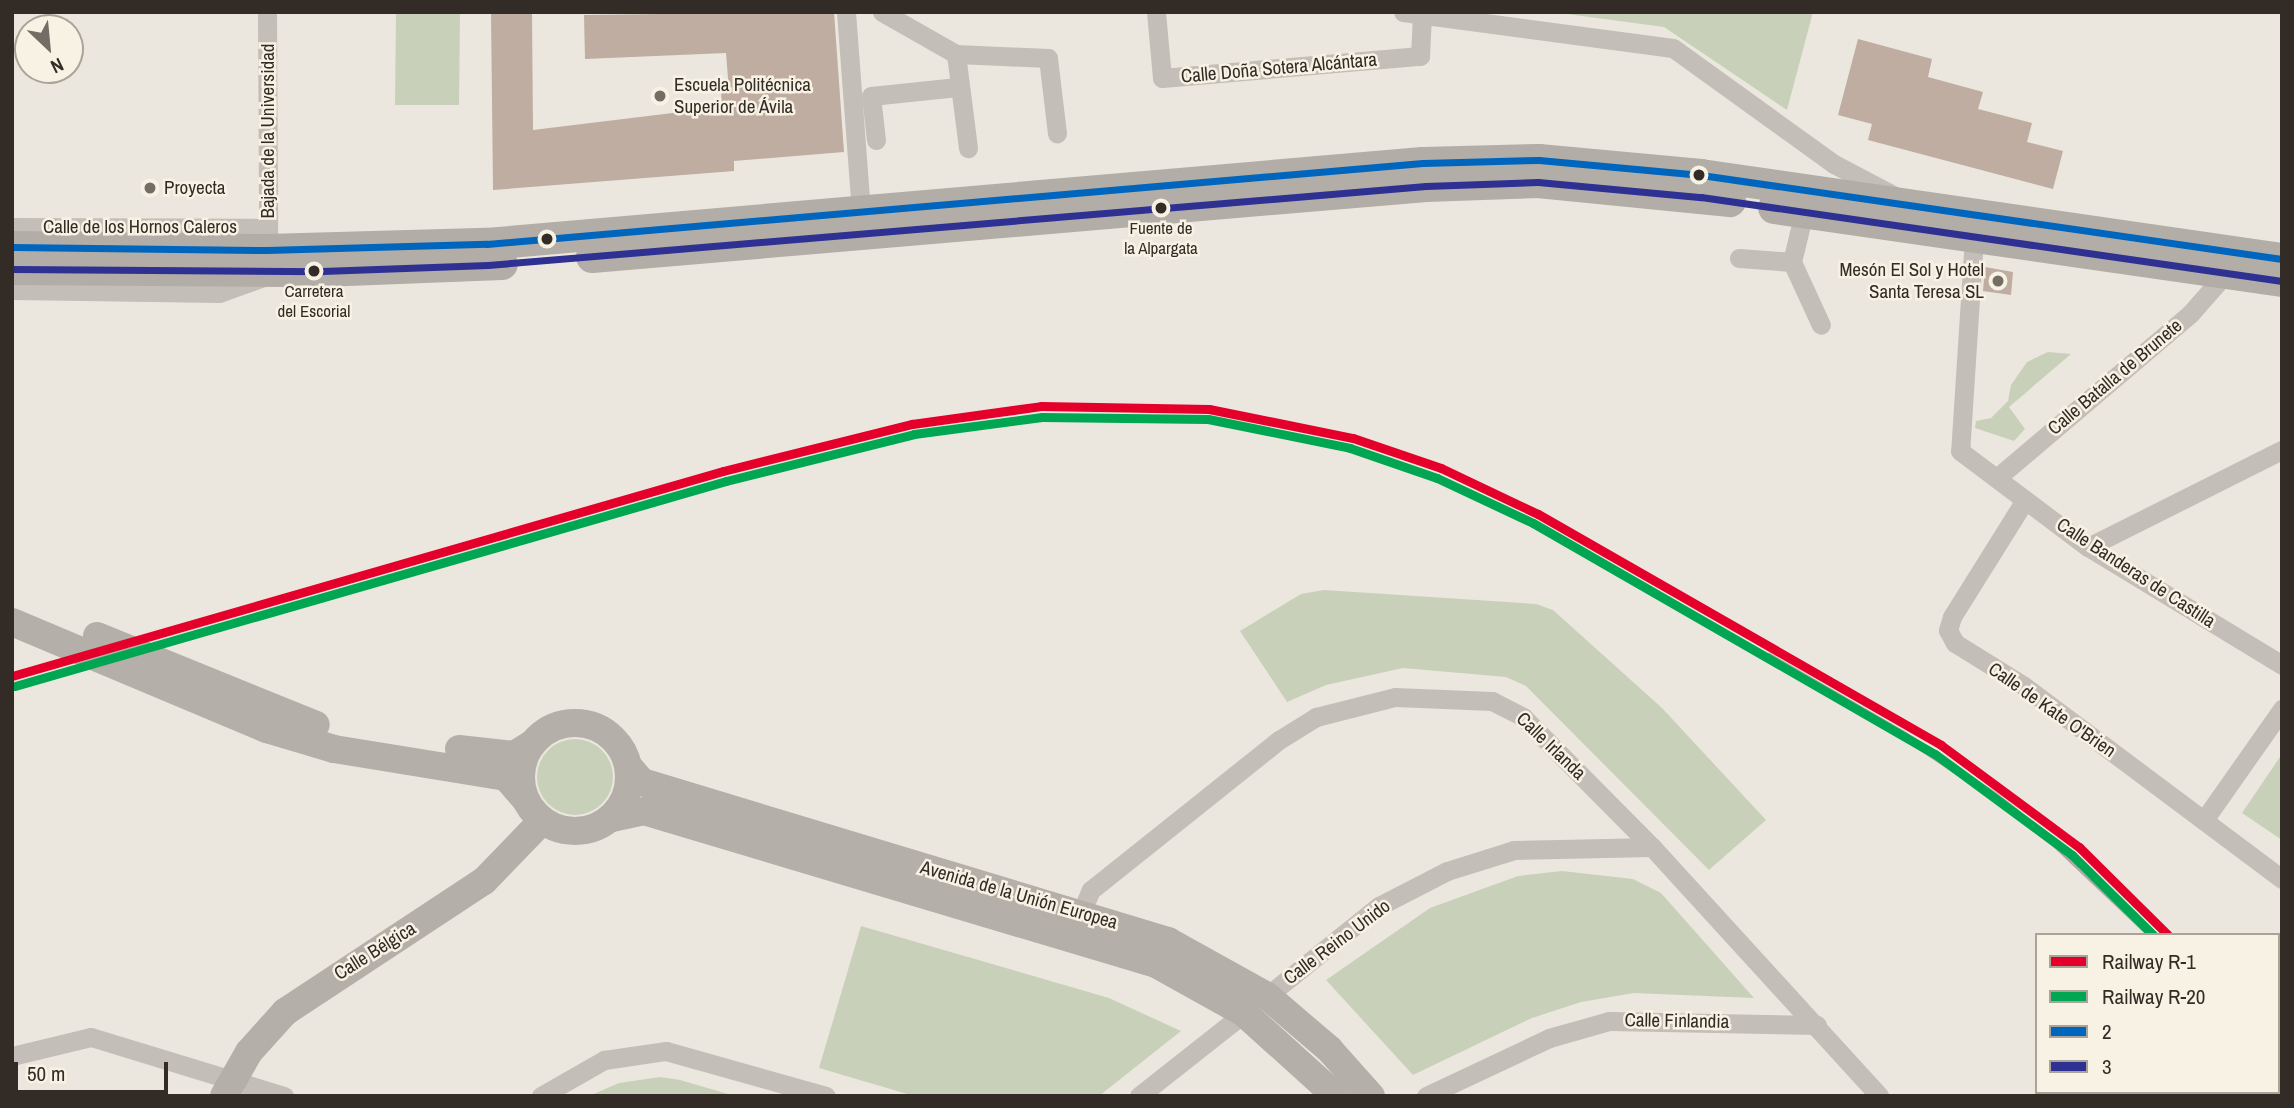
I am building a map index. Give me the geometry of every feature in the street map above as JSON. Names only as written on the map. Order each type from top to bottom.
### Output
[{"type":"main road","name":"Calle de los Hornos Caleros","points":[[12,247],[272,250],[487,244],[1423,163],[1539,160],[1622,165],[1824,197],[1974,237],[2282,281]]},
{"type":"main road","name":"Calle de los Hornos Caleros","points":[[12,270],[272,250],[488,265],[1426,186],[1538,182],[1824,197],[1912,205],[2282,259]]},
{"type":"main road","points":[[12,605],[338,731],[498,755],[514,755],[558,726],[589,724],[615,740],[629,767],[627,795],[611,818],[578,832],[542,821],[506,777],[334,749],[267,729],[12,622]]},
{"type":"main road","points":[[525,799],[521,770],[533,743]]},
{"type":"main road","name":"Avenida de la Unión Europea","points":[[629,767],[642,782],[1168,941],[1267,996],[1329,1049],[1371,1096]]},
{"type":"main road","name":"Avenida de la Unión Europea","points":[[611,818],[644,811],[1118,951],[1185,978],[1244,1013],[1336,1096]]},
{"type":"main road","name":"Calle Bélgica","points":[[228,1088],[285,1012],[484,881],[542,821]]},
{"type":"street","name":"Bajada de la Universidad","points":[[267,12],[272,250]]},
{"type":"street","points":[[846,12],[861,211]]},
{"type":"street","points":[[882,12],[956,54],[1048,58],[1057,133]]},
{"type":"street","name":"Calle Doña Sotera Alcántara","points":[[1156,12],[1162,78],[1420,56],[1412,14],[1673,48],[1824,197]]},
{"type":"street","points":[[956,54],[958,88],[968,148]]},
{"type":"street","points":[[876,140],[871,96],[958,88]]},
{"type":"street","points":[[1792,262],[1824,197]]},
{"type":"street","name":"Calle de los Hornos Caleros","points":[[12,227],[272,250]]},
{"type":"street","name":"Calle Banderas de Castilla","points":[[1974,237],[1960,451],[1999,476],[2025,500],[2088,547],[2282,665]]},
{"type":"street","name":"Calle de los Hornos Caleros","points":[[12,290],[219,293],[272,250]]},
{"type":"street","points":[[1739,258],[1792,262]]},
{"type":"street","points":[[1792,262],[1821,325]]},
{"type":"street","name":"Calle Batalla de Brunete","points":[[1999,476],[2190,314],[2225,273]]},
{"type":"street","points":[[2088,547],[2282,450]]},
{"type":"street","name":"Calle de Kate O'Brien","points":[[2025,500],[1952,617],[1948,630],[1955,643],[2024,686],[2282,879]]},
{"type":"street","name":"Calle Irlanda","points":[[1080,913],[1091,890],[1297,728],[1336,710],[1395,697],[1472,697],[1509,707],[1652,847],[1880,1096]]},
{"type":"street","points":[[2204,820],[2282,709]]},
{"type":"street","name":"Calle Reino Unido","points":[[1267,996],[1379,906],[1447,871],[1514,850],[1652,847]]},
{"type":"street","points":[[1139,1096],[1244,1013]]},
{"type":"street","name":"Calle Finlandia","points":[[1426,1096],[1549,1038],[1609,1021],[1817,1025]]},
{"type":"street","points":[[12,1056],[91,1037],[228,1088],[284,1096]]},
{"type":"street","points":[[541,1096],[604,1060],[654,1051],[685,1053],[814,1094]]},
{"type":"green space","points":[[396,12],[460,12],[459,105],[395,105]]},
{"type":"green space","points":[[1552,12],[1813,12],[1787,110],[1664,27]]},
{"type":"green space","points":[[2048,352],[2071,354],[2009,407],[2025,429],[2014,441],[1975,428],[1976,421],[1991,418],[2008,401],[2011,385],[2027,362]]},
{"type":"green space","points":[[1324,590],[1536,604],[1553,610],[1662,708],[1766,820],[1709,870],[1526,686],[1506,677],[1403,668],[1326,685],[1287,702],[1240,631],[1301,594]]},
{"type":"green space","points":[[575,739],[589,742],[602,750],[610,763],[613,777],[610,791],[602,804],[589,812],[575,815],[561,812],[548,804],[540,791],[537,777],[540,763],[548,750],[561,742]]},
{"type":"green space","points":[[2282,754],[2282,840],[2242,813]]},
{"type":"green space","points":[[1562,871],[1633,879],[1661,893],[1754,998],[1634,993],[1581,1002],[1532,1018],[1413,1075],[1326,980],[1430,908],[1518,876]]},
{"type":"green space","points":[[861,926],[1109,998],[1181,1031],[1099,1096],[914,1096],[819,1068]]},
{"type":"green space","points":[[660,1077],[735,1096],[589,1096],[619,1083]]},
{"type":"building","name":"Escuela Politécnica Superior de Ávila","points":[[491,12],[532,12],[533,130],[722,107],[721,91],[729,91],[726,53],[585,59],[584,15],[834,12],[844,152],[734,161],[734,171],[493,190]]},
{"type":"building","points":[[1858,39],[1932,59],[1928,77],[1983,92],[1978,109],[2032,123],[2027,142],[2063,151],[2053,189],[1868,140],[1872,124],[1838,115]]},
{"type":"building","name":"Mesón El Sol y Hotel Santa Teresa SL","points":[[1985,267],[2013,272],[2011,295],[1983,291]]},
{"type":"railway","points":[[1767,656],[1905,736],[1993,795],[2057,845],[2150,933]]},
{"type":"rail line","name":"R-1","points":[[12,676],[723,471],[912,424],[1041,406],[1209,409],[1353,438],[1441,468],[1538,514],[1941,745],[2079,847],[2166,933]]},
{"type":"rail line","name":"R-20","points":[[15,686],[726,481],[914,434],[1042,417],[1208,419],[1350,448],[1437,478],[1533,523],[1935,754],[2072,855],[2151,933]]},
{"type":"transit line","name":"2","points":[[12,247],[267,250],[487,244],[1423,163],[1539,160],[1701,175],[2282,259]]},
{"type":"transit line","name":"3","points":[[12,269],[322,271],[488,265],[1426,186],[1538,182],[1701,197],[2282,281]]},
{"type":"place","name":"Escuela Politécnica Superior de Ávila","points":[[660,96]]},
{"type":"place","name":"Proyecta","points":[[150,188]]},
{"type":"place","name":"Fuente de la Alpargata","points":[[1161,208]]},
{"type":"place","name":"Carretera del Escorial","points":[[314,271]]},
{"type":"place","name":"Mesón El Sol y Hotel Santa Teresa SL","points":[[1998,281]]}]
